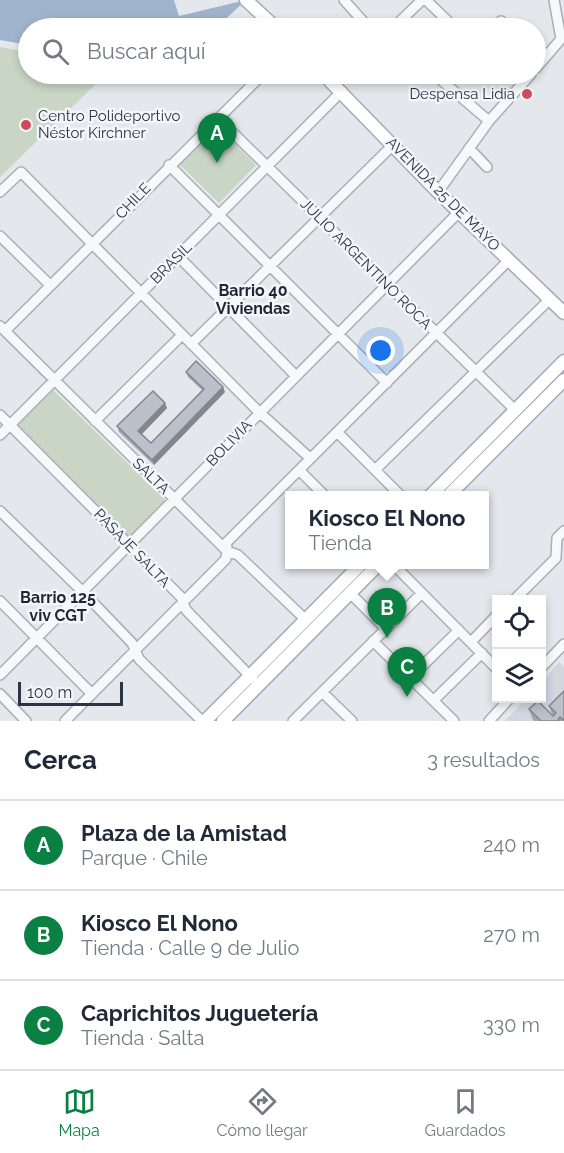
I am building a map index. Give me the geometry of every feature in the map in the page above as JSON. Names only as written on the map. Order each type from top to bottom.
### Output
[{"type":"main road","points":[[249,3],[265,18]]},
{"type":"main road","name":"AVENIDA 25 DE MAYO","points":[[334,84],[438,192],[564,313]]},
{"type":"main road","points":[[434,491],[564,361]]},
{"type":"main road","points":[[452,491],[564,380]]},
{"type":"main road","points":[[223,721],[306,620],[356,569]]},
{"type":"main road","points":[[203,721],[255,680],[374,569]]},
{"type":"street","points":[[344,0],[360,18]]},
{"type":"street","points":[[403,18],[422,0]]},
{"type":"street","points":[[426,0],[445,18]]},
{"type":"street","points":[[546,56],[561,39],[554,0]]},
{"type":"street","name":"CHILE","points":[[3,328],[50,285],[253,84]]},
{"type":"street","name":"BRASIL","points":[[0,435],[267,166],[340,84]]},
{"type":"street","points":[[446,84],[489,121]]},
{"type":"street","points":[[438,192],[489,121],[522,84]]},
{"type":"street","name":"JULIO ARGENTINO ROCA","points":[[218,118],[514,410]]},
{"type":"street","points":[[191,344],[394,144]]},
{"type":"street","points":[[469,148],[487,166]]},
{"type":"street","points":[[169,165],[387,383]]},
{"type":"street","points":[[0,192],[21,172],[93,242],[259,412],[310,458]]},
{"type":"street","name":"BOLIVIA","points":[[0,675],[459,212]]},
{"type":"street","points":[[0,236],[50,285]]},
{"type":"street","points":[[178,256],[296,376]]},
{"type":"street","points":[[65,721],[226,560],[227,542],[509,260]]},
{"type":"street","points":[[376,469],[550,298]]},
{"type":"street","name":"SALTA","points":[[3,328],[227,551],[238,555],[306,620]]},
{"type":"street","points":[[95,421],[182,335]]},
{"type":"street","name":"PASAJE SALTA","points":[[0,415],[130,544],[181,597],[186,610],[255,680]]},
{"type":"street","points":[[337,432],[397,491]]},
{"type":"street","points":[[299,470],[321,491]]},
{"type":"street","points":[[0,511],[82,591],[135,650],[139,659],[203,721]]},
{"type":"street","points":[[519,595],[556,558],[557,538],[564,531]]},
{"type":"street","points":[[556,558],[564,566]]},
{"type":"street","points":[[398,569],[492,664]]},
{"type":"street","points":[[293,721],[422,592]]},
{"type":"street","points":[[350,593],[386,629]]},
{"type":"street","points":[[0,602],[92,694]]},
{"type":"street","points":[[471,642],[492,620]]},
{"type":"street","points":[[411,677],[459,630]]},
{"type":"street","points":[[373,641],[454,721]]},
{"type":"street","points":[[546,664],[562,651]]},
{"type":"street","points":[[434,700],[482,653]]},
{"type":"street","points":[[322,692],[352,721]]},
{"type":"street","points":[[0,694],[26,721]]},
{"type":"street","points":[[489,721],[506,703]]},
{"type":"shaded area","points":[[559,662],[564,667],[564,721],[505,721],[522,703],[546,703],[546,677]]},
{"type":"green space","name":"Centro Polideportivo Néstor Kirchner","points":[[0,47],[18,50],[18,84],[96,84],[0,177]]},
{"type":"green space","points":[[215,124],[256,165],[219,203],[177,162]]},
{"type":"green space","points":[[53,390],[165,500],[129,537],[16,425]]},
{"type":"water","points":[[0,0],[174,0],[179,16],[246,0],[227,18],[18,18],[18,43],[0,40]]},
{"type":"building","points":[[196,361],[223,387],[152,460],[117,426],[153,391],[165,403],[138,431],[151,443],[204,389],[186,372]]},
{"type":"building","points":[[564,691],[564,721],[560,717],[559,721],[541,721],[529,709],[536,703],[540,703],[553,716],[556,713],[549,706]]},
{"type":"place","name":"Despensa Lidia","points":[[527,94]]},
{"type":"place","name":"Centro Polideportivo Néstor Kirchner","points":[[26,125]]},
{"type":"place","name":"Plaza de la Amistad","points":[[217,163]]},
{"type":"place","name":"Kiosco El Nono","points":[[387,638]]},
{"type":"place","name":"Caprichitos Juguetería","points":[[407,697]]},
{"type":"district","name":"Barrio 40 Viviendas","points":[[253,299]]},
{"type":"district","name":"Barrio 125 viv CGT","points":[[58,606]]}]
